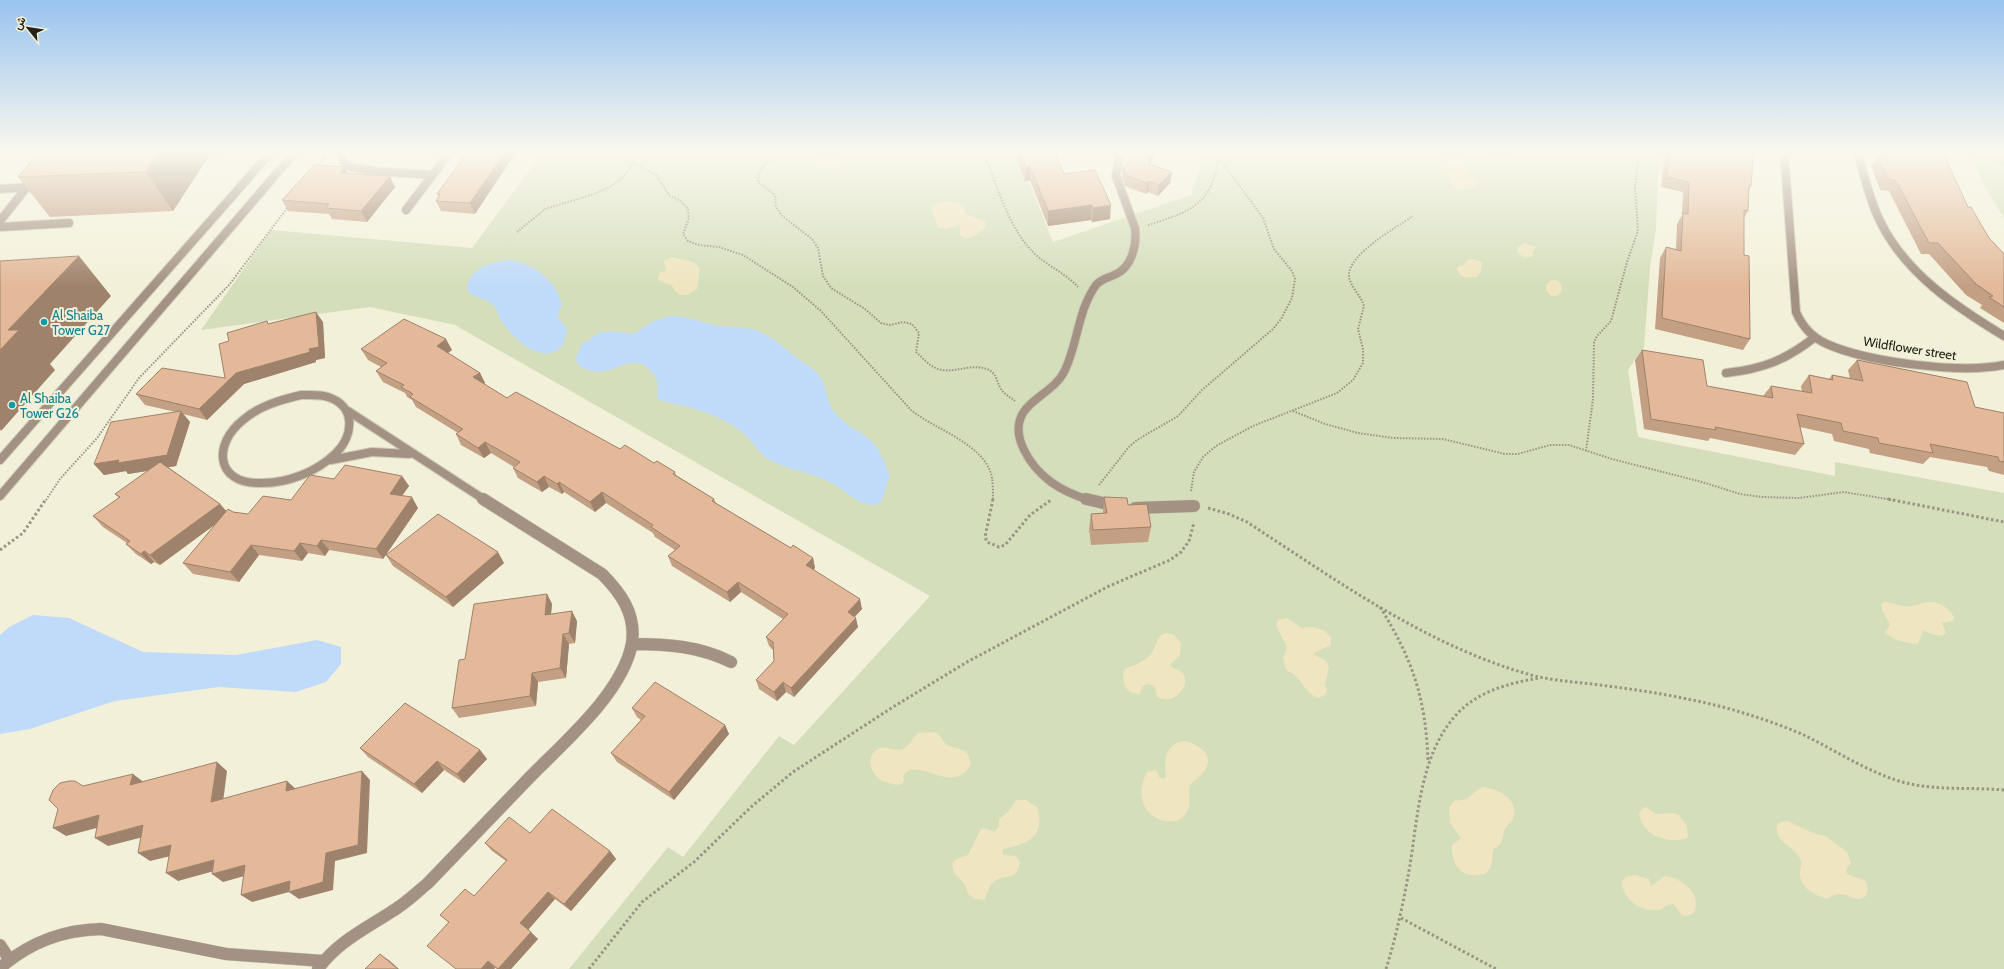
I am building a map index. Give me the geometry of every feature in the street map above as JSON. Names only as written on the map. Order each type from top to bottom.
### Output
[{"type":"street","points":[[0,221],[20,196]]},
{"type":"street","points":[[0,460],[232,196]]},
{"type":"street","points":[[0,496],[257,196]]},
{"type":"street","points":[[406,210],[417,196]]},
{"type":"street","points":[[1123,196],[1136,228],[1136,240],[1129,262],[1121,271],[1097,283],[1079,320],[1066,370],[1056,384],[1025,410],[1020,418],[1018,431],[1025,453],[1045,478],[1065,491],[1088,500],[1115,505],[1145,508],[1194,506]]},
{"type":"street","name":"Wildflower street","points":[[1787,196],[1796,312],[1799,320],[1805,328],[1815,337],[1832,346],[1850,352],[1952,369],[1979,370],[2004,365]]},
{"type":"street","points":[[1872,196],[1884,229],[1895,245],[1926,280],[1947,297],[2004,336]]},
{"type":"street","points":[[0,227],[69,223]]},
{"type":"street","points":[[1726,373],[1758,368],[1772,364],[1795,352],[1815,337]]},
{"type":"street","points":[[0,945],[4,963],[28,946],[47,937],[66,931],[101,929],[239,956],[321,965],[348,940],[402,905],[433,877],[608,695],[620,678],[628,661],[632,644],[633,627],[630,611],[624,597],[614,585],[602,574],[413,455],[348,411],[336,400],[317,395],[285,399],[268,405],[253,413],[234,429],[223,447],[221,458],[225,468],[232,476],[244,482],[259,484],[276,483],[311,471],[327,461],[338,451],[346,440],[350,430],[351,420],[348,411]]},
{"type":"street","points":[[327,461],[372,452],[400,452],[413,455]]},
{"type":"street","points":[[632,644],[665,644],[694,647],[713,653],[731,662]]},
{"type":"path","points":[[517,232],[545,209],[560,203],[586,196]]},
{"type":"path","points":[[671,196],[680,201],[688,209],[689,218],[683,234],[688,241],[699,245],[719,247],[743,255],[793,287],[821,311],[911,410],[937,428],[963,442],[981,458],[992,478],[993,504],[985,537],[987,542],[999,547],[1005,545],[1030,515],[1065,491]]},
{"type":"path","points":[[775,196],[776,207],[780,214],[816,244],[822,258],[822,274],[832,290],[841,297],[865,309],[881,323],[889,324],[902,321],[912,324],[918,330],[919,334],[915,342],[916,352],[937,368],[949,371],[980,367],[993,372],[1004,393],[1025,410]]},
{"type":"path","points":[[1003,196],[1024,241],[1040,258],[1074,281],[1082,291],[1087,301]]},
{"type":"path","points":[[1136,228],[1178,214],[1204,196]]},
{"type":"path","points":[[1088,500],[1128,448],[1137,440],[1178,416],[1202,390],[1272,329],[1287,309],[1292,298],[1295,279],[1292,271],[1274,249],[1263,218],[1247,196]]},
{"type":"path","points":[[1586,451],[1593,399],[1594,342],[1597,336],[1611,321],[1627,262],[1635,242],[1638,230],[1636,196]]},
{"type":"path","points":[[0,550],[24,533],[60,479],[97,438],[139,378],[229,286],[289,206]]},
{"type":"path","points":[[589,969],[642,902],[694,862],[751,807],[793,772],[893,707],[967,662],[1110,586],[1170,560],[1181,552],[1189,541],[1194,530],[1194,506],[1190,488],[1194,472],[1203,457],[1216,446],[1234,435],[1337,393],[1345,388],[1358,374],[1364,358],[1358,327],[1364,305],[1352,286],[1349,273],[1350,267],[1358,256],[1413,216]]},
{"type":"path","points":[[1293,410],[1325,424],[1358,433],[1392,438],[1443,439],[1505,454],[1518,454],[1541,447],[1559,445],[1569,446],[1629,464],[1702,482],[1740,494],[1793,498],[1844,492],[1864,494],[2004,522]]},
{"type":"path","points":[[1194,506],[1211,508],[1247,522],[1380,607],[1409,623],[1472,653],[1540,678],[1654,694],[1725,708],[1773,722],[1816,741],[1859,765],[1905,783],[1927,787],[1968,787],[2004,790]]},
{"type":"path","points":[[1380,607],[1398,635],[1412,665],[1422,697],[1428,730],[1428,764],[1400,918],[1386,969]]},
{"type":"path","points":[[1428,764],[1440,736],[1458,713],[1481,696],[1508,684],[1540,678]]},
{"type":"path","points":[[1400,918],[1496,969]]},
{"type":"green space","points":[[510,196],[1035,196],[1053,242],[1187,196],[1657,196],[1656,228],[1650,268],[1644,347],[1628,370],[1638,437],[1835,476],[1835,462],[2004,493],[2004,969],[569,969],[668,847],[683,857],[779,736],[794,745],[930,596],[455,325],[370,307],[201,330],[271,230],[472,248]]},
{"type":"green space","points":[[1991,196],[2004,196],[2004,218]]},
{"type":"sand","points":[[946,201],[957,202],[964,207],[965,214],[985,221],[985,228],[972,237],[966,238],[960,235],[960,225],[946,229],[938,227],[931,208],[935,204]]},
{"type":"sand","points":[[1524,243],[1536,247],[1532,252],[1533,256],[1525,258],[1518,253],[1517,248]]},
{"type":"sand","points":[[672,257],[691,261],[700,269],[697,289],[687,295],[680,295],[672,286],[658,280],[660,272],[666,271],[664,261]]},
{"type":"sand","points":[[1472,259],[1482,262],[1481,271],[1477,277],[1468,278],[1460,275],[1457,269],[1459,266],[1464,265],[1467,260]]},
{"type":"sand","points":[[1551,280],[1557,280],[1562,285],[1560,294],[1557,296],[1551,296],[1546,291],[1546,285]]},
{"type":"sand","points":[[1887,602],[1909,606],[1926,602],[1936,603],[1949,611],[1954,617],[1953,621],[1942,623],[1946,633],[1942,636],[1934,635],[1923,630],[1918,644],[1900,641],[1891,637],[1885,632],[1890,625],[1883,612],[1882,603]]},
{"type":"sand","points":[[1287,618],[1302,628],[1314,627],[1323,630],[1331,637],[1331,645],[1314,653],[1314,655],[1325,660],[1329,667],[1325,684],[1327,690],[1325,695],[1318,698],[1314,696],[1295,675],[1286,670],[1283,658],[1287,648],[1276,625],[1278,620]]},
{"type":"sand","points":[[1165,633],[1173,634],[1181,643],[1180,655],[1170,665],[1184,675],[1185,683],[1183,688],[1176,696],[1167,699],[1157,697],[1155,687],[1147,684],[1142,687],[1140,694],[1131,692],[1125,687],[1123,679],[1125,669],[1146,659],[1153,651],[1158,638]]},
{"type":"sand","points":[[933,732],[939,735],[946,744],[965,751],[968,754],[971,764],[964,773],[955,777],[945,777],[917,770],[909,771],[903,776],[904,780],[902,784],[896,785],[881,780],[874,773],[870,763],[873,754],[876,751],[881,748],[898,750],[903,749],[918,733]]},
{"type":"sand","points":[[1186,741],[1196,745],[1204,751],[1207,755],[1208,765],[1190,785],[1189,807],[1182,818],[1174,821],[1165,821],[1155,817],[1147,810],[1142,800],[1142,787],[1147,772],[1155,770],[1159,777],[1164,779],[1166,776],[1165,764],[1167,753],[1174,745],[1179,742]]},
{"type":"sand","points":[[1483,787],[1495,790],[1507,797],[1511,801],[1515,812],[1513,819],[1505,829],[1501,842],[1493,850],[1490,869],[1482,874],[1470,875],[1460,870],[1454,862],[1452,845],[1461,838],[1450,823],[1449,808],[1454,801],[1467,799]]},
{"type":"sand","points":[[1016,800],[1026,800],[1037,807],[1039,825],[1037,832],[1028,841],[1003,849],[1003,855],[1016,856],[1020,862],[1019,868],[1014,875],[995,881],[989,887],[984,900],[975,899],[968,894],[964,883],[954,873],[952,864],[956,859],[968,855],[981,829],[985,828],[994,832],[999,826],[999,819],[1008,812]]},
{"type":"sand","points":[[1646,807],[1656,814],[1672,813],[1679,815],[1687,826],[1688,836],[1686,839],[1663,839],[1650,832],[1641,821],[1639,813]]},
{"type":"sand","points":[[1788,821],[1813,833],[1827,837],[1847,852],[1851,863],[1846,872],[1847,874],[1866,881],[1868,889],[1866,896],[1856,899],[1839,894],[1827,899],[1808,890],[1800,877],[1800,859],[1778,835],[1777,825],[1781,822]]},
{"type":"sand","points":[[1635,875],[1649,879],[1651,886],[1665,876],[1680,881],[1688,887],[1694,895],[1696,901],[1695,910],[1688,916],[1682,915],[1672,904],[1658,910],[1651,910],[1645,909],[1633,903],[1625,893],[1622,881],[1626,877]]},
{"type":"water","points":[[509,260],[535,269],[550,281],[560,297],[562,305],[558,318],[567,328],[566,337],[559,350],[550,353],[543,353],[522,344],[501,321],[496,308],[493,305],[468,292],[467,286],[470,279],[478,270],[489,264]]},
{"type":"water","points":[[670,316],[687,318],[714,325],[746,328],[758,331],[776,341],[815,371],[825,386],[828,400],[833,410],[844,422],[867,437],[875,445],[881,455],[890,476],[881,502],[875,505],[863,503],[826,480],[768,459],[743,433],[734,426],[715,416],[662,401],[657,398],[658,386],[655,377],[649,369],[643,365],[631,363],[599,372],[588,370],[578,365],[576,358],[581,345],[599,333],[612,331],[633,334],[654,321]]},
{"type":"water","points":[[33,615],[69,618],[143,652],[236,655],[317,640],[341,647],[341,664],[326,682],[296,692],[219,687],[115,701],[30,729],[0,734],[0,635],[9,627]]},
{"type":"building","points":[[285,196],[373,196],[361,211],[326,208],[329,204],[282,200]]},
{"type":"building","points":[[439,196],[475,196],[470,203],[436,201]]},
{"type":"building","points":[[1042,196],[1107,196],[1111,205],[1093,208],[1092,205],[1048,211]]},
{"type":"building","points":[[1689,196],[1749,196],[1748,211],[1744,210],[1744,255],[1749,256],[1750,339],[1662,318],[1666,247],[1681,251],[1683,213],[1688,214]]},
{"type":"building","points":[[1904,196],[1963,196],[1968,207],[1971,207],[1989,238],[2004,254],[2004,307],[1989,297],[1993,296],[1976,284],[1938,243],[1929,243]]},
{"type":"building","points":[[79,256],[8,330],[19,330],[0,350],[0,261]]},
{"type":"building","points":[[316,312],[319,347],[309,349],[310,352],[236,373],[199,409],[136,394],[162,368],[225,378],[219,344],[229,341],[227,333],[267,321],[268,324]]},
{"type":"building","points":[[404,319],[446,339],[437,346],[480,373],[473,377],[507,398],[516,392],[620,449],[625,445],[654,463],[657,461],[675,472],[673,474],[714,499],[712,501],[791,548],[793,545],[813,558],[806,565],[860,599],[848,612],[856,618],[791,688],[783,682],[774,692],[756,680],[774,661],[773,642],[766,637],[788,614],[738,582],[727,592],[668,556],[680,546],[651,527],[653,525],[602,492],[590,502],[559,482],[557,484],[544,476],[537,482],[513,468],[520,462],[485,442],[478,448],[456,434],[463,429],[410,397],[413,394],[401,387],[404,385],[376,371],[387,363],[361,349]]},
{"type":"building","points":[[1642,350],[1703,360],[1707,386],[1773,398],[1771,386],[1812,393],[1809,375],[1833,380],[1832,375],[1863,381],[1857,360],[1967,382],[1975,407],[2004,413],[2004,462],[1999,461],[1998,457],[1930,444],[1933,453],[1879,443],[1878,438],[1843,431],[1841,423],[1797,414],[1804,444],[1715,427],[1716,430],[1651,419]]},
{"type":"building","points":[[181,411],[167,455],[118,463],[119,460],[94,464],[111,422]]},
{"type":"building","points":[[160,462],[220,504],[150,555],[144,551],[141,554],[126,544],[130,541],[93,516],[120,497],[115,494]]},
{"type":"building","points":[[345,465],[402,476],[390,494],[412,497],[376,549],[321,540],[317,546],[300,543],[294,551],[251,545],[230,572],[183,563],[228,509],[233,512],[248,514],[263,496],[291,500],[310,475],[334,479]]},
{"type":"building","points":[[1104,497],[1127,498],[1128,505],[1147,504],[1151,527],[1093,530],[1091,514],[1107,513]]},
{"type":"building","points":[[438,514],[498,552],[446,597],[386,555]]},
{"type":"building","points":[[547,594],[545,615],[572,611],[569,633],[563,634],[560,668],[532,673],[530,696],[452,708],[459,660],[465,659],[474,604]]},
{"type":"building","points":[[655,682],[725,725],[669,792],[611,753],[645,716],[632,708]]},
{"type":"building","points":[[405,703],[480,750],[457,774],[437,761],[414,784],[360,748]]},
{"type":"building","points":[[217,762],[211,802],[287,781],[286,791],[362,771],[358,845],[326,853],[323,882],[289,892],[290,881],[241,895],[245,865],[212,874],[214,860],[166,873],[171,845],[138,853],[143,825],[95,838],[99,815],[53,828],[58,809],[49,800],[53,790],[60,783],[75,781],[83,786],[133,774],[130,785]]},
{"type":"building","points":[[552,809],[610,851],[564,904],[548,892],[520,923],[531,932],[498,969],[488,961],[481,969],[456,969],[427,946],[449,922],[440,915],[465,889],[474,896],[507,860],[485,843],[509,817],[530,833]]},
{"type":"building","points":[[380,954],[398,969],[365,969]]},
{"type":"place","name":"Al Shaiba Tower G27","points":[[44,322]]},
{"type":"place","name":"Al Shaiba Tower G26","points":[[12,405]]}]
